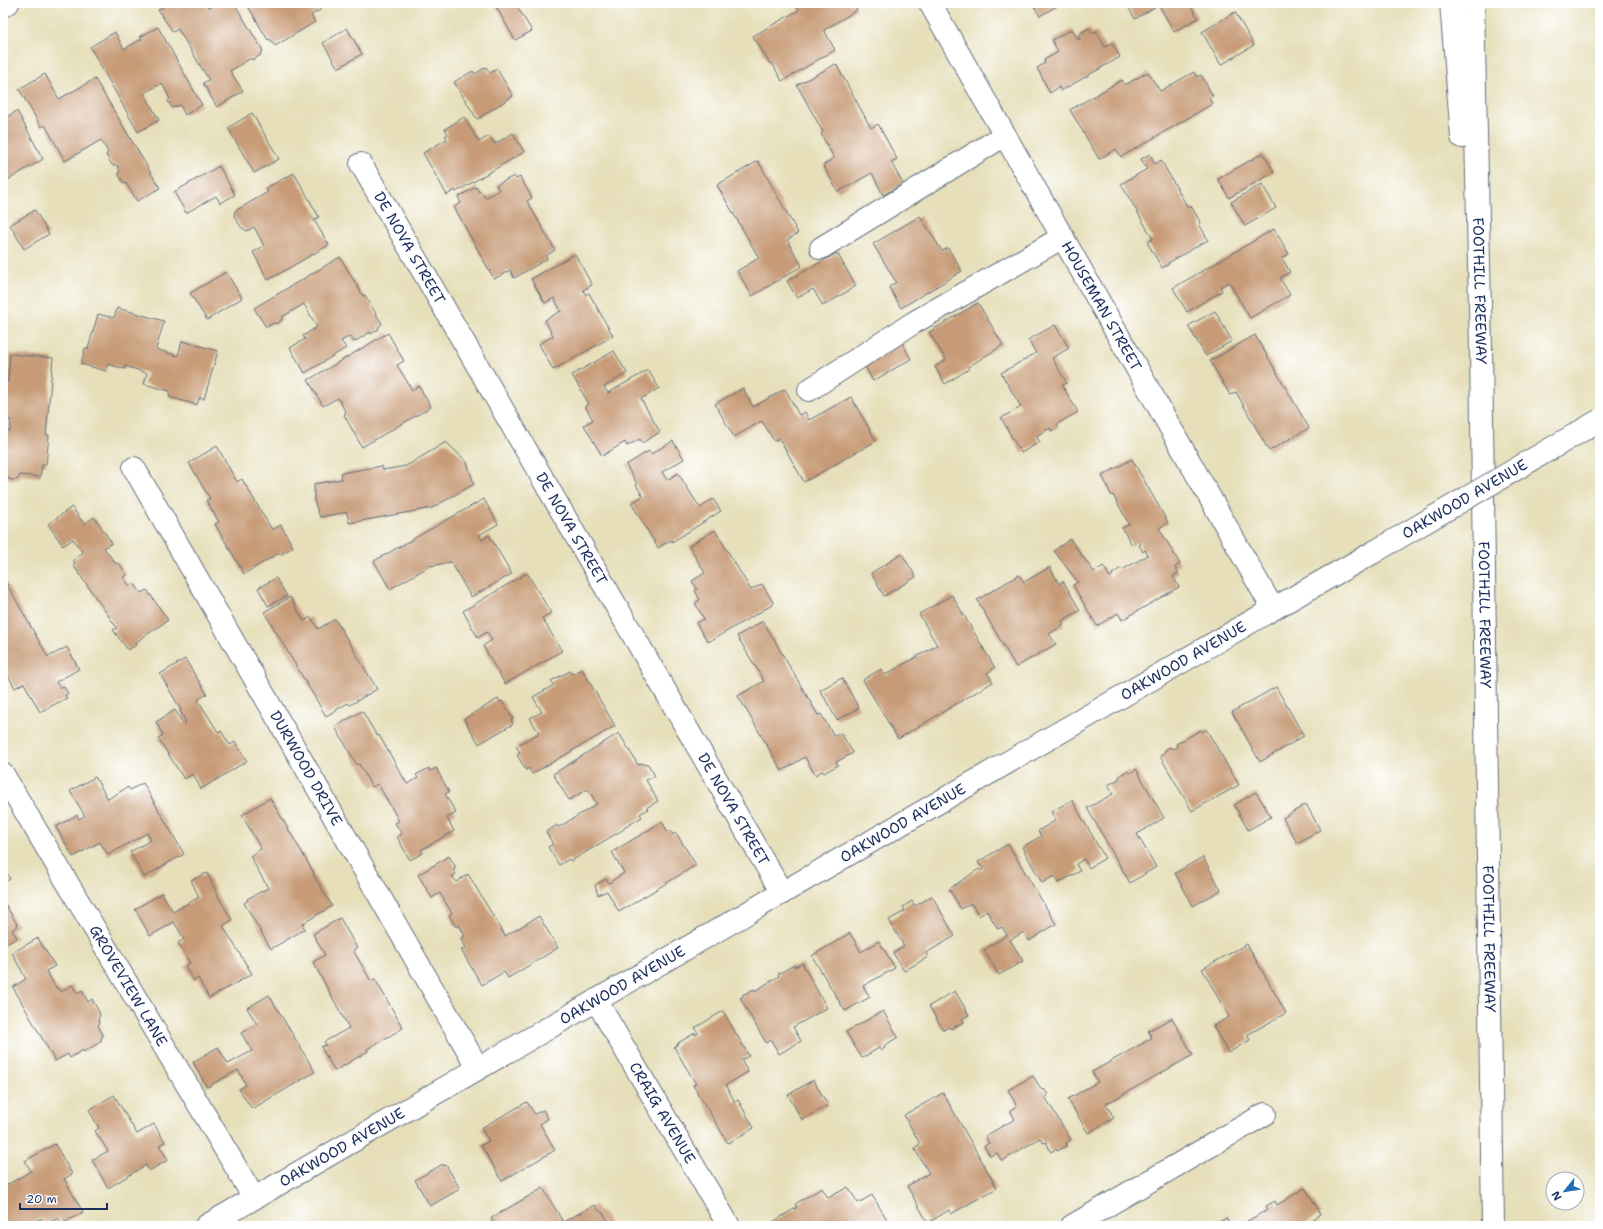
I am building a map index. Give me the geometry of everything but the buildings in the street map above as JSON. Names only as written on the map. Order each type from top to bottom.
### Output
[{"type":"main road","points":[[3,6],[8,3]]},
{"type":"main road","name":"HOUSEMAN STREET","points":[[930,3],[1273,609]]},
{"type":"main road","points":[[1451,3],[1481,349]]},
{"type":"main road","name":"FOOTHILL FREEWAY","points":[[1473,3],[1481,349],[1493,1226]]},
{"type":"main road","points":[[821,248],[1005,135]]},
{"type":"main road","name":"DE NOVA STREET","points":[[362,164],[782,893]]},
{"type":"main road","points":[[809,390],[913,323],[1063,237]]},
{"type":"main road","name":"OAKWOOD AVENUE","points":[[206,1226],[1600,420]]},
{"type":"main road","name":"DURWOOD DRIVE","points":[[134,468],[478,1068]]},
{"type":"main road","name":"GROVEVIEW LANE","points":[[3,774],[254,1198]]},
{"type":"main road","name":"CRAIG AVENUE","points":[[596,1000],[729,1226]]},
{"type":"main road","points":[[1072,1226],[1265,1114]]}]
